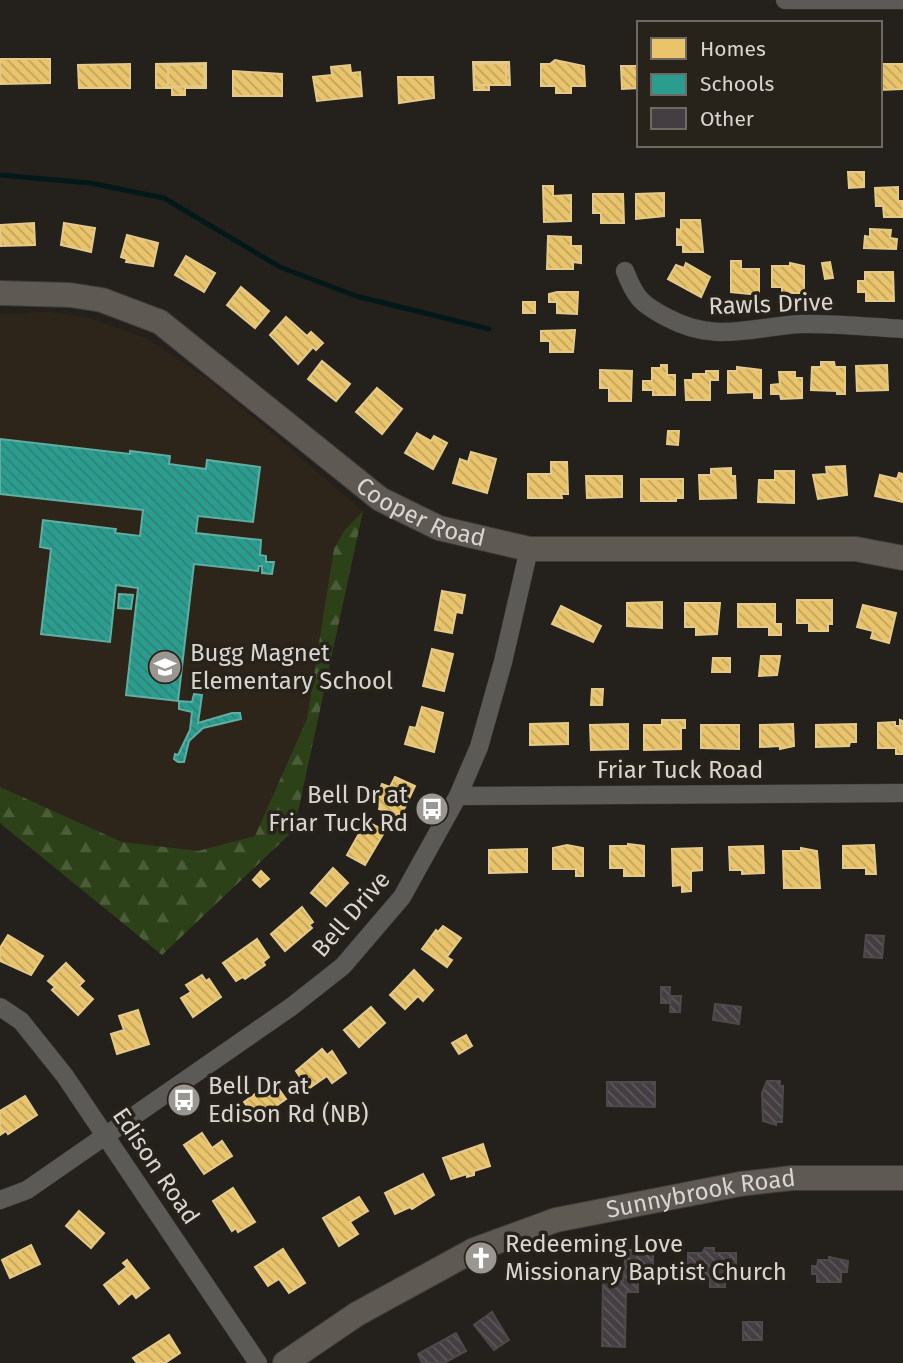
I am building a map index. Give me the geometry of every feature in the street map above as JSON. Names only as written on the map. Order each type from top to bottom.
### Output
[{"type":"street","points":[[785,0],[903,1]]},
{"type":"street","name":"Rawls Drive","points":[[625,271],[635,296],[653,310],[688,329],[711,333],[740,333],[800,324],[903,329]]},
{"type":"street","name":"Cooper Road","points":[[0,293],[70,295],[102,300],[160,322],[189,342],[350,476],[405,514],[439,528],[528,549],[856,549],[903,558]]},
{"type":"street","name":"Bell Drive","points":[[0,1200],[26,1190],[291,1007],[343,966],[402,897],[458,796],[479,747],[503,662],[528,549]]},
{"type":"street","name":"Friar Tuck Road","points":[[458,796],[903,793]]},
{"type":"street","name":"Edison Road","points":[[0,1007],[21,1021],[65,1076],[258,1363]]},
{"type":"street","name":"Sunnybrook Road","points":[[285,1363],[357,1314],[474,1250],[556,1220],[740,1184],[792,1178],[903,1178]]},
{"type":"shaded area","name":"Bugg Magnet Elementary School","points":[[49,312],[89,318],[146,338],[209,380],[363,511],[294,830],[162,955],[0,823],[0,314]]},
{"type":"green space","points":[[363,511],[294,830],[162,955],[0,823],[0,787],[122,842],[198,851],[255,836],[307,719],[334,549],[344,531]]},
{"type":"building: Homes","points":[[0,59],[50,59],[50,83],[0,84]]},
{"type":"building: Homes","points":[[555,60],[584,66],[585,86],[571,86],[571,93],[556,93],[556,86],[541,86],[541,64],[550,64]]},
{"type":"building: Homes","points":[[473,62],[509,62],[510,85],[489,85],[489,90],[474,90]]},
{"type":"building: Homes","points":[[206,63],[206,88],[185,88],[185,95],[172,95],[172,88],[156,88],[156,64]]},
{"type":"building: Homes","points":[[506,63],[506,85],[474,85],[474,64]]},
{"type":"building: Homes","points":[[130,64],[130,88],[79,88],[78,65]]},
{"type":"building: Homes","points":[[204,64],[205,86],[168,87],[168,65]]},
{"type":"building: Homes","points":[[882,64],[903,64],[903,89],[882,90]]},
{"type":"building: Homes","points":[[350,65],[351,73],[360,72],[362,96],[317,101],[313,77],[332,75],[331,67]]},
{"type":"building: Homes","points":[[621,66],[637,66],[637,88],[622,89]]},
{"type":"building: Homes","points":[[233,71],[282,74],[282,96],[233,96]]},
{"type":"building: Homes","points":[[398,77],[433,77],[434,98],[399,103]]},
{"type":"building: Homes","points":[[848,172],[864,172],[864,187],[849,188]]},
{"type":"building: Homes","points":[[543,186],[553,186],[553,196],[571,195],[571,221],[544,222]]},
{"type":"building: Homes","points":[[898,187],[898,201],[903,201],[903,217],[884,217],[883,206],[876,206],[875,188]]},
{"type":"building: Homes","points":[[664,193],[664,216],[636,219],[636,194]]},
{"type":"building: Homes","points":[[593,194],[623,194],[624,223],[601,223],[601,213],[593,213]]},
{"type":"building: Homes","points":[[681,220],[700,220],[703,252],[683,252],[683,245],[677,245],[677,229],[681,230]]},
{"type":"building: Homes","points":[[34,223],[35,245],[1,246],[0,225]]},
{"type":"building: Homes","points":[[64,223],[95,228],[91,252],[61,245]]},
{"type":"building: Homes","points":[[870,229],[891,230],[890,238],[897,239],[896,249],[864,248],[865,236],[870,237]]},
{"type":"building: Homes","points":[[127,235],[158,243],[153,266],[126,262],[127,259],[121,257]]},
{"type":"building: Homes","points":[[548,236],[571,237],[571,246],[581,246],[581,263],[573,262],[573,269],[547,269]]},
{"type":"building: Homes","points":[[186,256],[215,273],[204,292],[175,275]]},
{"type":"building: Homes","points":[[731,261],[741,261],[741,269],[759,269],[759,295],[731,292]]},
{"type":"building: Homes","points":[[830,262],[833,278],[825,279],[822,263]]},
{"type":"building: Homes","points":[[686,263],[710,277],[701,297],[668,279],[676,265],[684,268]]},
{"type":"building: Homes","points":[[790,263],[804,266],[804,293],[782,293],[782,287],[772,287],[772,266],[790,266]]},
{"type":"building: Homes","points":[[865,272],[893,272],[894,301],[866,301],[866,292],[858,292],[858,281],[865,281]]},
{"type":"building: Homes","points":[[241,287],[269,311],[255,328],[227,305]]},
{"type":"building: Homes","points":[[578,292],[577,314],[557,313],[557,302],[549,302],[549,294]]},
{"type":"building: Homes","points":[[523,302],[535,302],[535,313],[523,313]]},
{"type":"building: Homes","points":[[286,317],[307,336],[311,332],[323,343],[316,350],[313,347],[298,364],[270,335]]},
{"type":"building: Homes","points":[[575,330],[573,352],[550,352],[550,341],[541,341],[541,331]]},
{"type":"building: Homes","points":[[322,361],[350,384],[336,401],[308,379]]},
{"type":"building: Homes","points":[[821,362],[834,362],[835,367],[845,367],[845,394],[811,390],[812,367],[821,367]]},
{"type":"building: Homes","points":[[661,365],[667,365],[667,375],[675,375],[675,395],[653,395],[653,390],[643,390],[643,381],[652,381],[652,368],[661,368]]},
{"type":"building: Homes","points":[[887,365],[888,390],[857,391],[856,366]]},
{"type":"building: Homes","points":[[737,367],[761,370],[761,398],[754,398],[754,392],[728,393],[728,371],[737,371]]},
{"type":"building: Homes","points":[[600,370],[632,371],[631,401],[609,401],[609,388],[600,388]]},
{"type":"building: Homes","points":[[706,371],[718,371],[718,380],[710,380],[710,400],[686,400],[685,380],[693,380],[693,374],[706,374]]},
{"type":"building: Homes","points":[[779,372],[795,372],[795,378],[802,378],[802,398],[781,399],[780,394],[771,394],[771,385],[780,384]]},
{"type":"building: Homes","points":[[377,388],[402,409],[382,434],[356,412]]},
{"type":"building: Homes","points":[[668,431],[679,431],[678,445],[667,444]]},
{"type":"building: Homes","points":[[417,433],[431,441],[434,436],[447,443],[433,469],[405,453]]},
{"type":"building: Homes","points":[[471,452],[496,459],[487,493],[453,483],[460,459],[468,462]]},
{"type":"building: Homes","points":[[551,462],[567,462],[568,494],[561,494],[562,498],[528,498],[528,474],[551,474]]},
{"type":"building: Homes","points":[[845,466],[847,495],[818,499],[813,475],[827,474],[826,467]]},
{"type":"building: Homes","points":[[731,468],[731,476],[735,476],[736,498],[700,499],[699,475],[711,475],[711,469]]},
{"type":"building: Homes","points":[[775,471],[794,471],[794,503],[758,502],[759,480],[775,480]]},
{"type":"building: Homes","points":[[899,473],[903,474],[903,502],[875,496],[880,475],[897,479]]},
{"type":"building: Homes","points":[[586,476],[622,476],[622,497],[587,498]]},
{"type":"building: Homes","points":[[641,479],[683,479],[683,498],[676,498],[676,501],[641,501]]},
{"type":"building: Homes","points":[[442,591],[465,595],[462,613],[456,612],[452,633],[435,630]]},
{"type":"building: Homes","points":[[797,600],[832,600],[832,624],[828,624],[828,631],[809,631],[809,623],[797,623]]},
{"type":"building: Homes","points":[[662,602],[662,628],[627,626],[627,603]]},
{"type":"building: Homes","points":[[685,603],[720,603],[717,634],[696,635],[696,627],[685,627]]},
{"type":"building: Homes","points":[[738,604],[775,604],[775,624],[781,624],[781,635],[769,635],[769,627],[738,627]]},
{"type":"building: Homes","points":[[863,605],[896,613],[889,643],[871,638],[873,631],[857,627]]},
{"type":"building: Homes","points":[[561,606],[601,626],[593,642],[552,624]]},
{"type":"building: Homes","points":[[432,649],[453,654],[444,691],[423,686]]},
{"type":"building: Homes","points":[[761,656],[780,656],[777,675],[759,676]]},
{"type":"building: Homes","points":[[713,658],[730,658],[730,672],[712,672]]},
{"type":"building: Homes","points":[[592,689],[603,689],[602,705],[591,705]]},
{"type":"building: Homes","points":[[422,707],[443,713],[434,752],[405,744],[410,727],[416,728]]},
{"type":"building: Homes","points":[[662,720],[685,720],[685,728],[681,728],[681,749],[644,750],[644,725],[662,725]]},
{"type":"building: Homes","points":[[900,720],[903,721],[903,754],[896,754],[896,748],[878,748],[878,723],[895,722],[895,726],[900,726]]},
{"type":"building: Homes","points":[[568,723],[568,744],[530,745],[530,724]]},
{"type":"building: Homes","points":[[628,724],[628,749],[591,750],[590,725]]},
{"type":"building: Homes","points":[[793,724],[794,746],[780,749],[780,746],[760,747],[760,725]]},
{"type":"building: Homes","points":[[856,724],[856,742],[850,742],[849,746],[816,747],[816,725]]},
{"type":"building: Homes","points":[[701,725],[739,725],[739,749],[701,748]]},
{"type":"building: Homes","points":[[395,777],[415,786],[400,818],[379,809],[380,805],[374,802],[382,784],[390,787]]},
{"type":"building: Homes","points":[[366,821],[385,831],[365,865],[347,855]]},
{"type":"building: Homes","points":[[567,845],[583,848],[583,876],[576,876],[576,869],[553,869],[553,848]]},
{"type":"building: Homes","points":[[874,845],[876,874],[866,874],[866,868],[843,868],[843,846]]},
{"type":"building: Homes","points":[[610,846],[644,846],[644,876],[624,876],[624,868],[610,868]]},
{"type":"building: Homes","points":[[763,846],[764,873],[742,874],[742,870],[730,870],[729,847]]},
{"type":"building: Homes","points":[[702,848],[702,870],[691,871],[691,891],[682,892],[682,885],[673,886],[672,849]]},
{"type":"building: Homes","points":[[801,848],[817,851],[820,888],[784,888],[783,851],[801,851]]},
{"type":"building: Homes","points":[[527,849],[527,872],[489,873],[489,850]]},
{"type":"building: Homes","points":[[333,868],[348,883],[326,906],[311,893]]},
{"type":"building: Homes","points":[[261,871],[269,879],[260,887],[253,880]]},
{"type":"building: Homes","points":[[302,907],[313,922],[309,925],[312,928],[285,951],[271,934]]},
{"type":"building: Homes","points":[[443,926],[461,938],[447,957],[452,960],[447,967],[422,949],[436,930],[438,932]]},
{"type":"building: Homes","points":[[8,935],[43,956],[31,975],[0,961],[0,948]]},
{"type":"building: Homes","points":[[257,939],[269,957],[263,962],[265,965],[245,979],[243,977],[236,981],[223,963]]},
{"type":"building: Homes","points":[[66,963],[84,981],[79,986],[93,999],[78,1015],[52,990],[55,987],[48,981]]},
{"type":"building: Homes","points":[[414,970],[433,990],[423,1001],[418,996],[405,1009],[390,995]]},
{"type":"building: Homes","points":[[202,975],[206,981],[209,979],[221,997],[193,1017],[181,998],[191,992],[186,985]]},
{"type":"building: Homes","points":[[371,1007],[385,1023],[359,1047],[344,1030]]},
{"type":"building: Homes","points":[[138,1010],[149,1044],[117,1054],[111,1034],[124,1030],[119,1016]]},
{"type":"building: Homes","points":[[466,1035],[472,1046],[459,1054],[452,1043]]},
{"type":"building: Homes","points":[[322,1049],[327,1055],[332,1051],[346,1073],[332,1083],[327,1076],[308,1089],[296,1071]]},
{"type":"building: Homes","points":[[273,1081],[286,1099],[269,1111],[274,1119],[269,1123],[264,1116],[257,1120],[244,1102]]},
{"type":"building: Homes","points":[[25,1096],[37,1115],[8,1134],[6,1131],[0,1135],[0,1111]]},
{"type":"building: Homes","points":[[202,1133],[212,1148],[222,1141],[232,1156],[204,1174],[184,1145]]},
{"type":"building: Homes","points":[[483,1144],[490,1166],[474,1171],[474,1175],[467,1177],[467,1174],[451,1179],[443,1158]]},
{"type":"building: Homes","points":[[423,1174],[434,1195],[412,1209],[410,1207],[395,1214],[385,1193]]},
{"type":"building: Homes","points":[[233,1188],[255,1222],[238,1232],[236,1228],[232,1231],[213,1201]]},
{"type":"building: Homes","points":[[359,1197],[368,1211],[350,1222],[358,1234],[339,1246],[323,1218]]},
{"type":"building: Homes","points":[[79,1211],[104,1233],[91,1248],[66,1226]]},
{"type":"building: Homes","points":[[31,1245],[40,1264],[10,1278],[2,1260]]},
{"type":"building: Homes","points":[[283,1249],[305,1283],[289,1293],[279,1279],[268,1286],[255,1267]]},
{"type":"building: Homes","points":[[127,1260],[149,1288],[136,1298],[132,1293],[119,1304],[104,1285],[127,1267],[123,1263]]},
{"type":"building: Homes","points":[[169,1335],[180,1353],[165,1363],[137,1363],[133,1358]]},
{"type":"building: Schools","points":[[0,439],[170,456],[169,464],[206,469],[207,460],[260,467],[253,522],[198,516],[196,533],[261,540],[260,555],[266,556],[266,562],[274,562],[272,574],[262,573],[262,566],[259,566],[258,571],[194,564],[178,701],[126,695],[138,588],[116,585],[110,642],[41,634],[51,549],[40,547],[43,520],[116,529],[115,533],[140,536],[143,510],[0,494]]},
{"type":"building: Schools","points":[[119,594],[133,595],[131,609],[118,608]]},
{"type":"building: Schools","points":[[194,694],[202,695],[198,723],[232,713],[240,713],[241,719],[203,728],[189,741],[184,762],[178,762],[174,759],[175,754],[178,755],[190,730],[192,712],[179,709],[179,701],[192,702]]},
{"type":"building: Other","points":[[866,935],[884,936],[882,958],[864,957]]},
{"type":"building: Other","points":[[661,987],[670,987],[669,1003],[661,1003]]},
{"type":"building: Other","points":[[671,996],[681,996],[680,1012],[670,1012]]},
{"type":"building: Other","points":[[715,1004],[741,1007],[739,1024],[713,1020]]},
{"type":"building: Other","points":[[767,1081],[780,1081],[780,1087],[783,1086],[782,1122],[776,1122],[776,1125],[763,1121],[762,1093]]},
{"type":"building: Other","points":[[607,1082],[655,1082],[655,1107],[607,1106]]},
{"type":"building: Other","points":[[705,1248],[714,1248],[714,1253],[736,1253],[736,1278],[725,1278],[725,1287],[710,1287],[710,1277],[688,1277],[688,1253],[702,1253]]},
{"type":"building: Other","points":[[626,1250],[653,1250],[653,1266],[650,1273],[638,1273],[638,1292],[626,1292],[625,1347],[602,1346],[603,1281],[623,1281]]},
{"type":"building: Other","points":[[829,1257],[848,1261],[847,1272],[841,1272],[841,1282],[817,1282],[817,1274],[812,1274],[812,1266],[817,1266],[818,1260],[829,1260]]},
{"type":"building: Other","points":[[492,1312],[509,1340],[494,1350],[474,1325]]},
{"type":"building: Other","points":[[743,1322],[762,1322],[762,1340],[743,1340]]},
{"type":"building: Other","points":[[456,1333],[466,1351],[444,1363],[422,1363],[418,1354]]},
{"type":"waterway","points":[[0,175],[90,183],[164,198],[280,267],[356,296],[489,329]]},
{"type":"place","name":"Bugg Magnet Elementary School","points":[[165,667]]},
{"type":"place","name":"Bell Dr at Friar Tuck Rd","points":[[432,809]]},
{"type":"place","name":"Bell Dr at Edison Rd (NB)","points":[[184,1100]]},
{"type":"place","name":"Redeeming Love Missionary Baptist Church","points":[[481,1258]]}]
